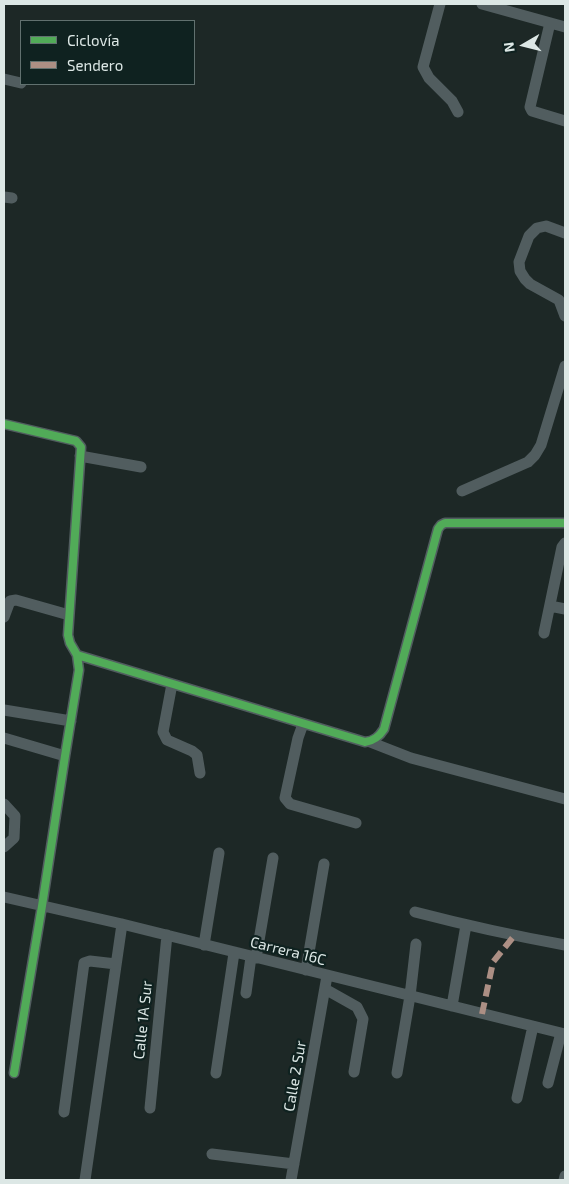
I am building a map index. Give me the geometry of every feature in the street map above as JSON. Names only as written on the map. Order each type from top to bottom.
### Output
[{"type":"street","points":[[440,4],[423,67],[429,78],[452,101],[458,112]]},
{"type":"street","points":[[482,4],[565,27]]},
{"type":"street","points":[[550,23],[530,107],[532,111],[565,122]]},
{"type":"street","points":[[4,79],[20,83]]},
{"type":"street","points":[[565,233],[546,226],[538,228],[529,236],[519,262],[520,271],[524,279],[559,300],[565,316]]},
{"type":"street","points":[[462,490],[528,462],[535,455],[542,445],[565,366]]},
{"type":"street","points":[[4,424],[76,441],[80,450],[68,635],[76,655],[79,670],[14,1073]]},
{"type":"street","points":[[80,450],[140,466]]},
{"type":"street","points":[[370,742],[376,740],[384,729],[438,529],[441,525],[445,523],[565,523]]},
{"type":"street","points":[[544,633],[562,547],[565,543]]},
{"type":"street","points":[[4,617],[10,601],[16,600],[69,615]]},
{"type":"street","points":[[550,606],[565,609]]},
{"type":"street","points":[[76,655],[303,724],[370,742],[411,758],[565,799]]},
{"type":"street","points":[[172,684],[163,732],[167,740],[197,755],[200,773]]},
{"type":"street","points":[[4,710],[71,721]]},
{"type":"street","points":[[303,724],[298,738],[285,798],[290,804],[356,823]]},
{"type":"street","points":[[4,738],[64,756]]},
{"type":"street","points":[[4,804],[15,816],[15,823],[14,838],[4,847]]},
{"type":"street","points":[[204,945],[219,853]]},
{"type":"street","points":[[246,993],[273,858]]},
{"type":"street","points":[[306,970],[324,864]]},
{"type":"street","name":"Carrera 16C","points":[[4,897],[122,924],[563,1034]]},
{"type":"street","points":[[415,912],[514,936],[565,945]]},
{"type":"street","points":[[85,1180],[122,924]]},
{"type":"street","points":[[452,1006],[466,925]]},
{"type":"street","name":"Calle 1A Sur","points":[[150,1108],[166,935]]},
{"type":"street","points":[[397,1073],[410,996],[416,944]]},
{"type":"street","points":[[216,1074],[234,953]]},
{"type":"street","points":[[64,1112],[84,963],[90,961],[116,964]]},
{"type":"street","name":"Calle 2 Sur","points":[[294,1180],[294,1164],[327,976]]},
{"type":"street","points":[[325,989],[357,1007],[363,1019],[354,1072]]},
{"type":"street","points":[[517,1098],[532,1026]]},
{"type":"street","points":[[548,1083],[563,1034]]},
{"type":"street","points":[[212,1154],[294,1164]]},
{"type":"street","points":[[564,1180],[565,1176]]},
{"type":"marked path","points":[[482,1014],[493,962],[514,936]]},
{"type":"cycle path","points":[[4,424],[76,441],[81,447],[68,635],[77,655],[79,670],[14,1073]]},
{"type":"cycle path","points":[[77,655],[365,742],[371,741],[384,729],[438,529],[441,525],[445,523],[565,523]]}]
